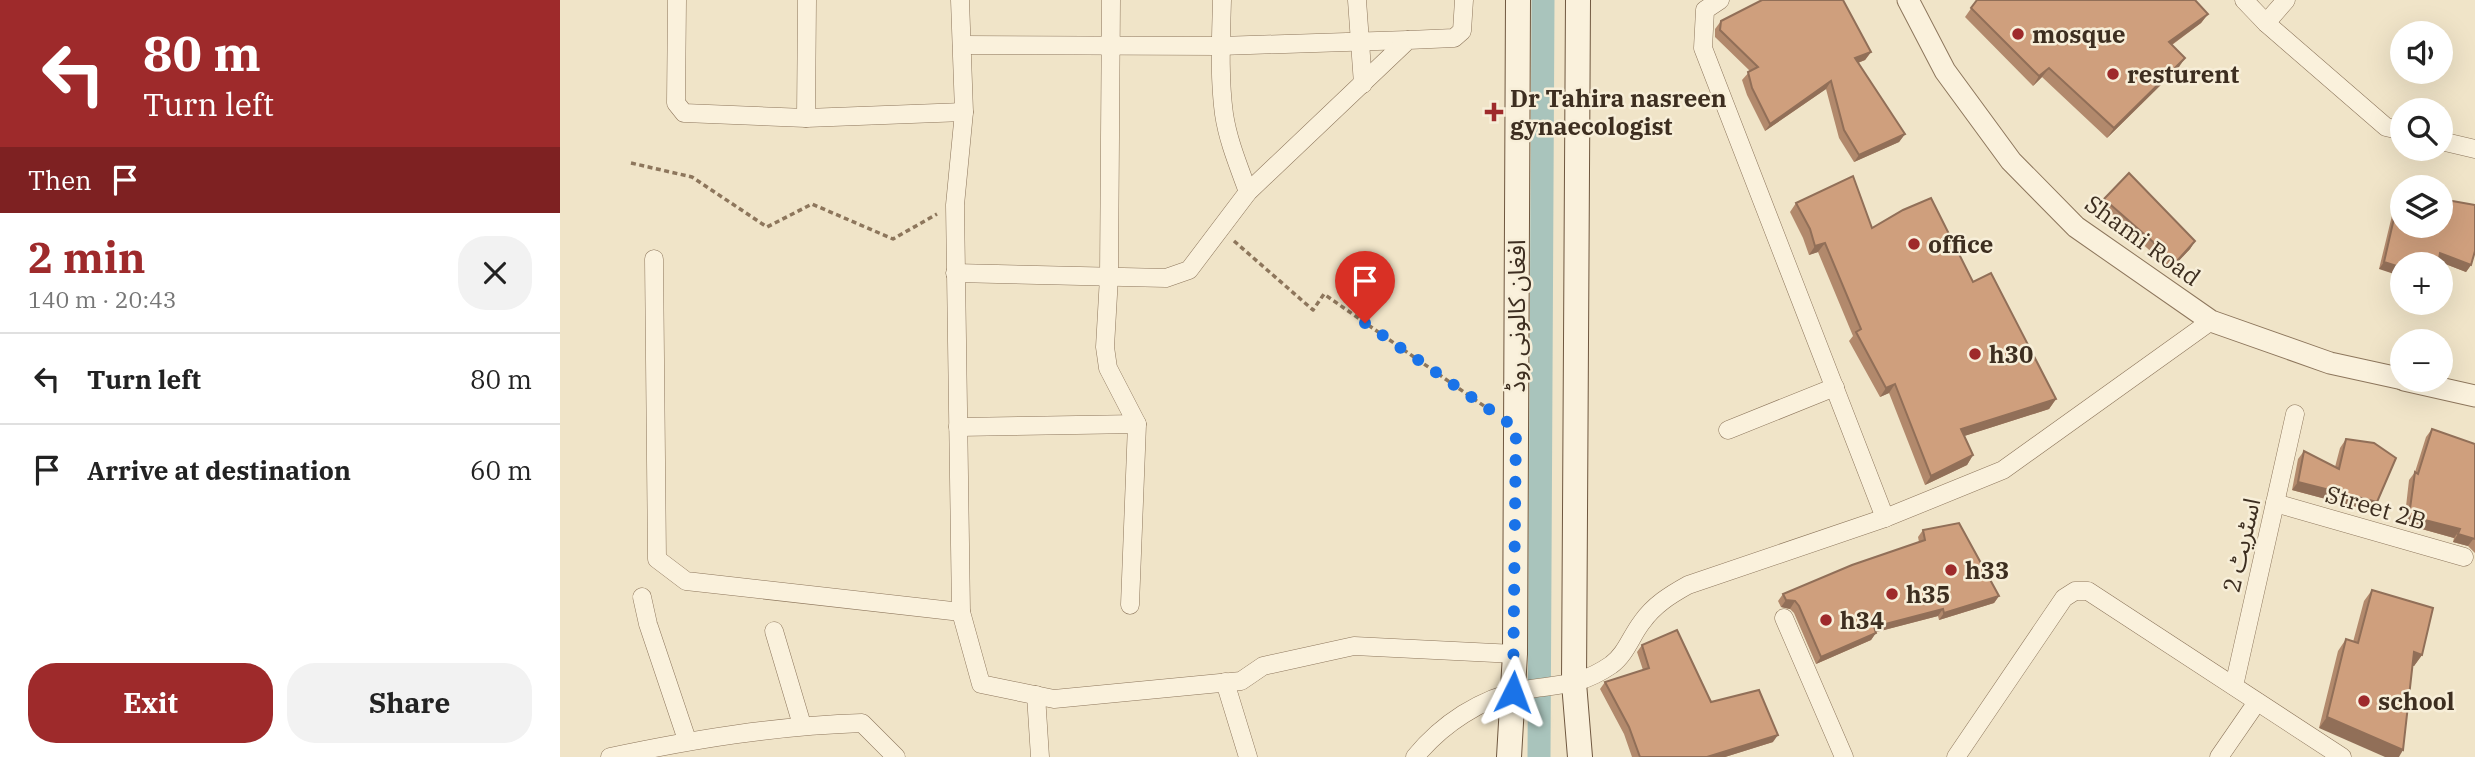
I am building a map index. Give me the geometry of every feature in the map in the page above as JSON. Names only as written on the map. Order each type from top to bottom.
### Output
[{"type":"main road","name":"افغان کالونی روڈ","points":[[1508,757],[1519,691],[1515,654],[1518,0]]},
{"type":"main road","points":[[1578,0],[1565,685],[1580,757]]},
{"type":"street","points":[[677,0],[676,103],[684,113],[806,118],[964,112]]},
{"type":"street","points":[[806,118],[807,0]]},
{"type":"street","points":[[960,0],[964,112],[955,205],[955,273],[961,612],[981,684],[1054,699],[1241,681],[1263,666],[1354,646],[1515,654]]},
{"type":"street","points":[[1111,0],[1109,277],[1105,348],[1108,368],[1137,424],[1130,605]]},
{"type":"street","points":[[1222,0],[1220,46],[1224,115],[1233,153],[1248,192]]},
{"type":"street","points":[[1357,0],[1363,83]]},
{"type":"street","points":[[962,45],[1220,46],[1454,38],[1462,31],[1464,0]]},
{"type":"street","points":[[1720,0],[1705,10],[1703,48],[1885,518]]},
{"type":"street","name":"Shami Road","points":[[1908,0],[1945,71],[2011,161],[2076,227],[2211,321],[2330,363],[2390,377]]},
{"type":"street","points":[[2244,0],[2266,23],[2390,128]]},
{"type":"street","points":[[2266,23],[2286,0]]},
{"type":"street","points":[[955,273],[1166,278],[1189,270],[1248,192],[1408,40]]},
{"type":"street","points":[[2453,144],[2475,149]]},
{"type":"street","points":[[654,259],[657,559],[686,581],[961,612]]},
{"type":"street","points":[[1415,757],[1430,739],[1470,710],[1519,691],[1565,685],[1611,665],[1620,657],[1640,624],[1653,609],[1688,585],[1721,571],[1885,518],[2003,470],[2211,321]]},
{"type":"street","points":[[1728,430],[1835,387]]},
{"type":"street","name":"Shami Road","points":[[2453,391],[2475,396]]},
{"type":"street","name":"اسٹریٹ 2","points":[[2234,686],[2295,414]]},
{"type":"street","points":[[958,427],[1137,424]]},
{"type":"street","name":"Street 2B","points":[[2275,503],[2464,557]]},
{"type":"street","points":[[1955,757],[2064,598],[2075,591],[2088,591],[2342,757]]},
{"type":"street","points":[[642,597],[648,624],[687,740]]},
{"type":"street","points":[[1784,618],[1844,757]]},
{"type":"street","points":[[774,631],[802,725]]},
{"type":"street","points":[[1225,682],[1248,757]]},
{"type":"street","points":[[1036,695],[1040,757]]},
{"type":"street","points":[[2220,757],[2257,702]]},
{"type":"street","points":[[610,757],[687,740],[802,725],[862,723],[896,757]]},
{"type":"path","points":[[631,163],[692,177],[767,227],[812,204],[893,239],[955,205]]},
{"type":"path","points":[[1220,228],[1313,310],[1324,295],[1516,428]]},
{"type":"building","points":[[1762,0],[1843,0],[1871,52],[1855,58],[1905,134],[1859,155],[1844,130],[1831,81],[1770,124],[1752,88],[1748,72],[1758,67],[1720,30],[1721,21]]},
{"type":"building","points":[[1977,0],[2195,0],[2208,14],[2169,42],[2185,58],[2114,128],[2049,68],[2039,76],[1971,8]]},
{"type":"building","points":[[2129,173],[2195,241],[2176,262],[2104,199]]},
{"type":"building","points":[[1853,176],[1872,228],[1931,198],[1973,282],[1991,273],[2056,399],[1961,429],[1973,455],[1931,476],[1895,384],[1886,388],[1856,332],[1861,329],[1825,243],[1815,246],[1810,229],[1796,203]]},
{"type":"building","points":[[2453,201],[2475,205],[2475,251],[2471,265],[2453,258],[2453,252],[2390,252],[2390,264],[2384,262],[2390,236],[2390,238],[2453,238]]},
{"type":"building","points":[[2432,429],[2475,444],[2475,539],[2458,534],[2460,529],[2409,516],[2415,472],[2418,474]]},
{"type":"building","points":[[2346,439],[2374,443],[2396,458],[2377,502],[2298,482],[2304,451],[2339,469]]},
{"type":"building","points":[[1959,523],[1999,596],[1944,613],[1943,609],[1874,627],[1876,633],[1821,657],[1799,606],[1795,601],[1786,600],[1783,594],[1852,565],[1925,540],[1923,530]]},
{"type":"building","points":[[2372,590],[2433,608],[2422,655],[2414,652],[2403,750],[2327,717],[2346,639],[2358,643]]},
{"type":"building","points":[[1677,630],[1711,702],[1759,690],[1778,735],[1707,757],[1640,757],[1629,727],[1605,682],[1649,668],[1642,645]]},
{"type":"waterway","points":[[1539,757],[1543,0]]},
{"type":"place","name":"mosque","points":[[2018,34]]},
{"type":"place","name":"resturent","points":[[2113,74]]},
{"type":"place","name":"Dr Tahira nasreen gynaecologist","points":[[1494,112]]},
{"type":"place","name":"office","points":[[1914,244]]},
{"type":"place","name":"h30","points":[[1975,354]]},
{"type":"place","name":"h33","points":[[1951,570]]},
{"type":"place","name":"h35","points":[[1892,594]]},
{"type":"place","name":"h34","points":[[1826,620]]},
{"type":"place","name":"school","points":[[2364,701]]},
{"type":"route","points":[[1365,323],[1516,428],[1513,692]]}]
